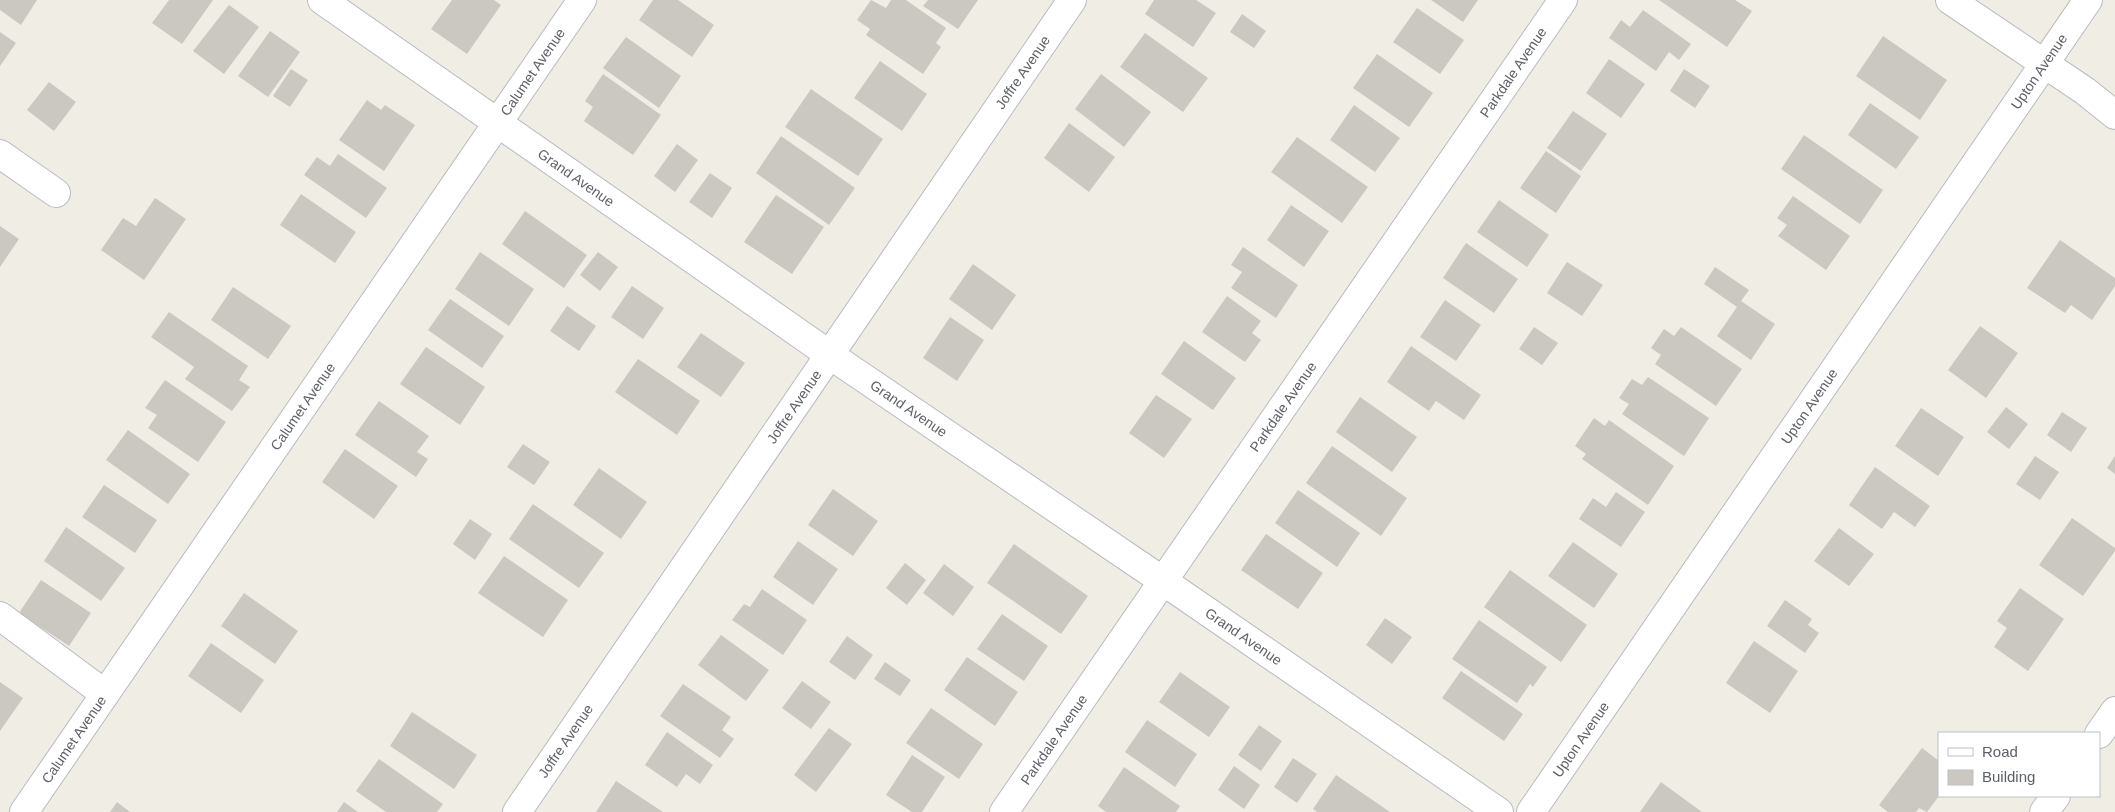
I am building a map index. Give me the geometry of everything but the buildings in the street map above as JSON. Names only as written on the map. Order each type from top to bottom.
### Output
[{"type":"street","name":"Grand Avenue","points":[[322,0],[830,355],[1163,580],[1499,812]]},
{"type":"street","name":"Calumet Avenue","points":[[24,812],[582,0]]},
{"type":"street","name":"Joffre Avenue","points":[[517,812],[1072,0]]},
{"type":"street","name":"Parkdale Avenue","points":[[1004,812],[1563,0]]},
{"type":"street","points":[[1950,0],[2115,113]]},
{"type":"street","name":"Upton Avenue","points":[[1531,812],[2088,0]]},
{"type":"street","points":[[0,154],[56,193]]},
{"type":"street","points":[[0,616],[105,694]]},
{"type":"street","points":[[2100,733],[2115,711]]},
{"type":"street","points":[[2044,812],[2055,797]]}]
